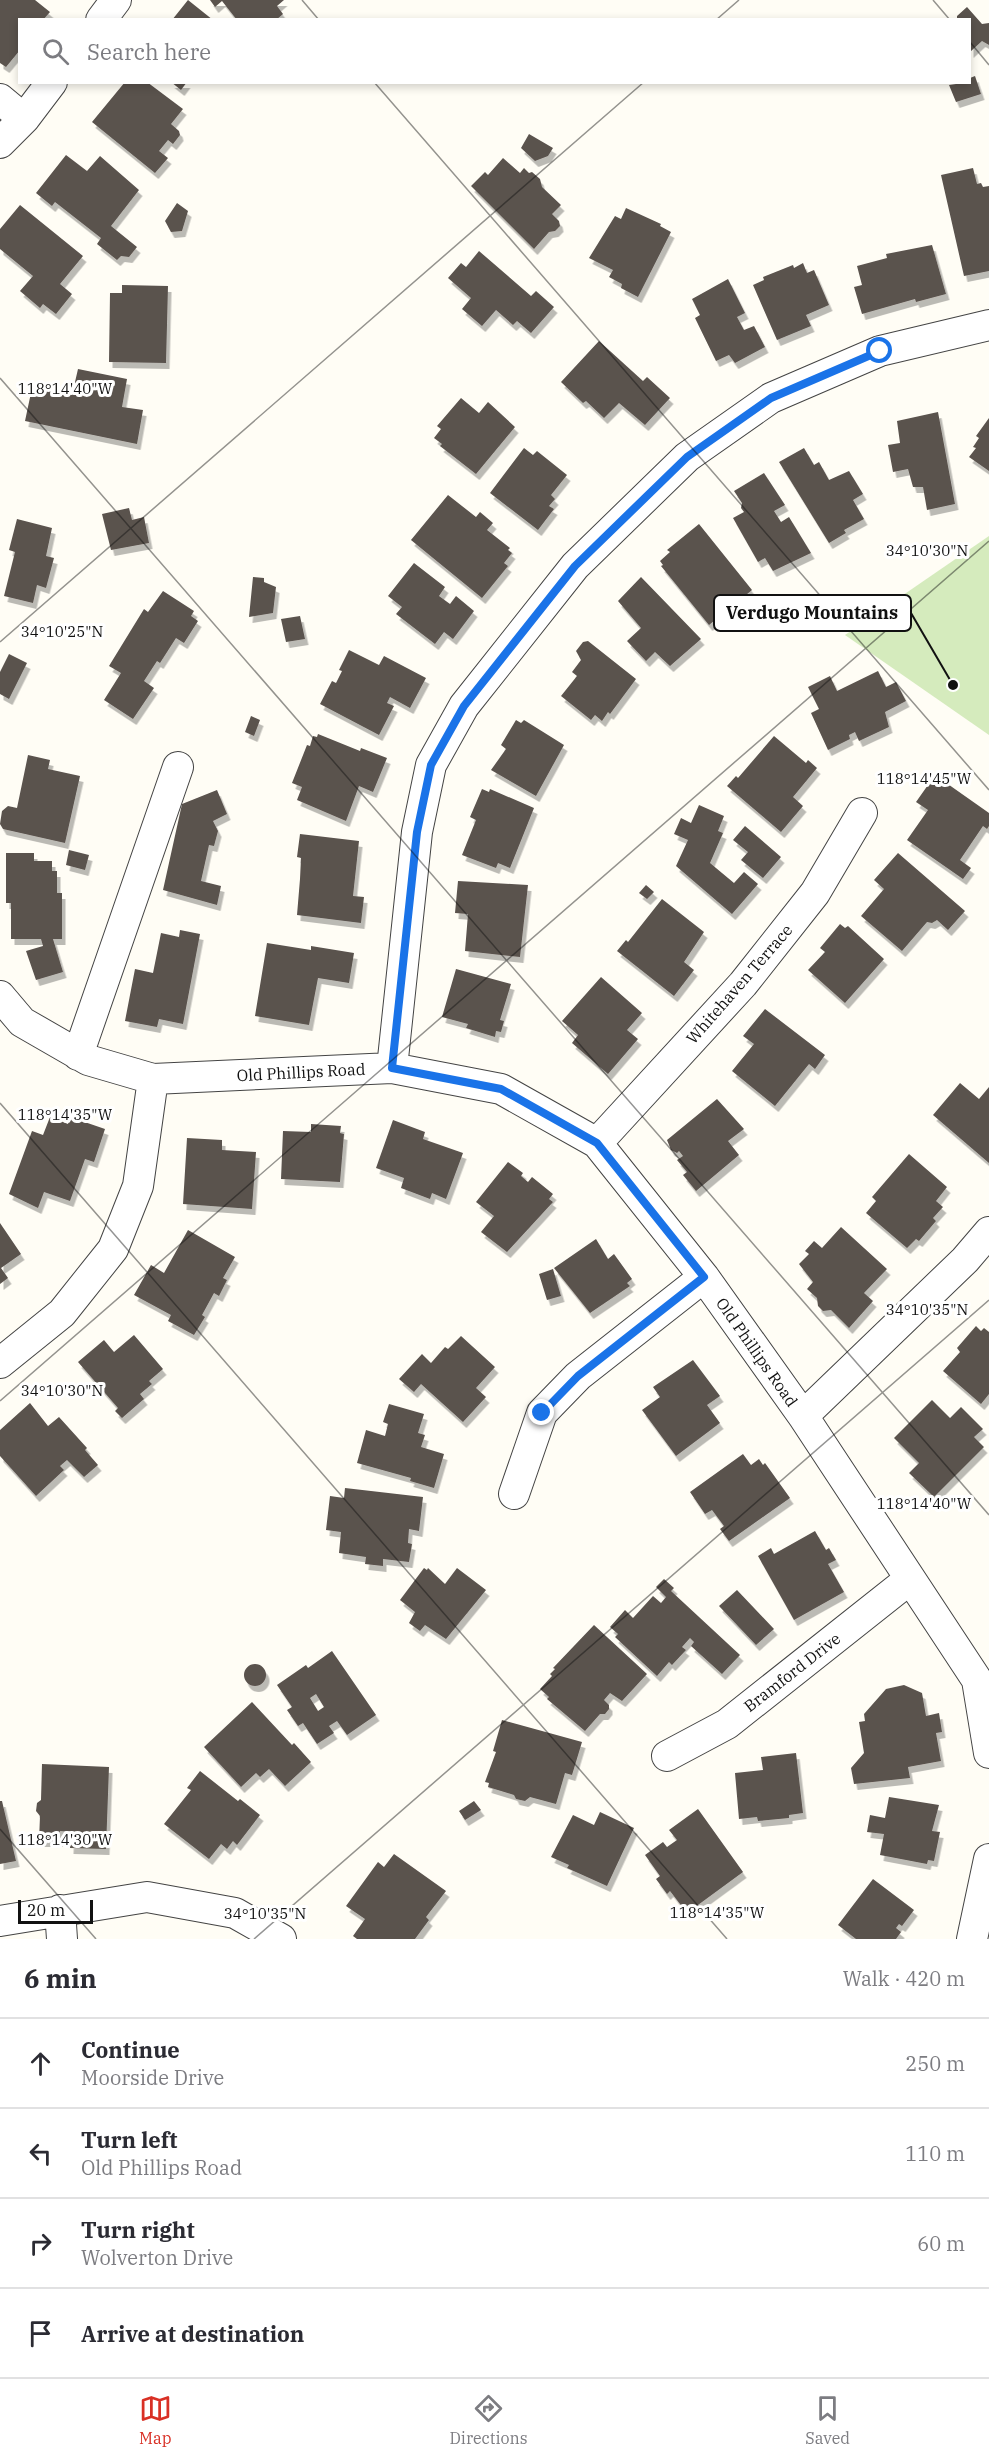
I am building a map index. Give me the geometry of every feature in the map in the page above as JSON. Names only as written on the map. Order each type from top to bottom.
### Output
[{"type":"street","points":[[102,18],[116,0]]},
{"type":"street","points":[[0,143],[24,119],[50,84]]},
{"type":"street","points":[[0,99],[24,119]]},
{"type":"street","points":[[392,1068],[417,832],[431,765],[464,706],[575,566],[687,457],[771,398],[880,351],[989,325]]},
{"type":"street","points":[[78,1055],[178,767]]},
{"type":"street","name":"Whitehaven Terrace","points":[[597,1143],[743,984],[815,893],[862,813]]},
{"type":"street","name":"Old Phillips Road","points":[[0,996],[22,1022],[78,1055],[153,1079],[392,1068],[501,1089],[597,1143],[704,1277],[802,1416],[910,1579],[983,1678],[989,1754]]},
{"type":"street","points":[[0,1363],[62,1313],[113,1249],[138,1186],[153,1079]]},
{"type":"street","points":[[802,1416],[965,1260],[989,1232]]},
{"type":"street","points":[[514,1494],[542,1413],[578,1376],[704,1277]]},
{"type":"street","name":"Bramford Drive","points":[[667,1756],[727,1724],[910,1579]]},
{"type":"street","points":[[972,1939],[989,1859]]},
{"type":"street","points":[[0,1921],[61,1924],[147,1898],[235,1913],[281,1939]]},
{"type":"green space","points":[[989,536],[989,735],[845,635]]},
{"type":"building","points":[[0,0],[35,0],[50,12],[45,18],[18,18],[18,52],[6,67],[0,63]]},
{"type":"building","points":[[188,0],[210,18],[174,18]]},
{"type":"building","points":[[210,0],[284,0],[277,6],[283,14],[278,18],[235,18],[222,1],[215,7]]},
{"type":"building","points":[[967,7],[982,24],[989,23],[989,45],[982,41],[971,51],[971,18],[957,18]]},
{"type":"building","points":[[975,76],[981,94],[956,102],[949,85],[971,84],[971,78]]},
{"type":"building","points":[[123,84],[150,84],[183,109],[171,124],[180,135],[173,144],[168,140],[159,151],[168,158],[155,173],[92,122]]},
{"type":"building","points":[[174,84],[186,84],[181,90]]},
{"type":"building","points":[[529,134],[553,148],[548,156],[535,161],[521,148]]},
{"type":"building","points":[[66,155],[87,171],[100,156],[139,190],[111,226],[137,247],[129,257],[121,256],[117,260],[97,244],[101,238],[55,202],[52,206],[36,193]]},
{"type":"building","points":[[503,158],[520,173],[524,168],[529,173],[532,172],[540,179],[542,187],[561,205],[552,214],[559,221],[560,226],[555,231],[549,232],[534,249],[471,186],[485,172],[488,175]]},
{"type":"building","points":[[973,168],[977,184],[981,183],[983,187],[989,186],[989,271],[964,276],[941,175]]},
{"type":"building","points":[[177,203],[188,211],[182,231],[171,232],[165,221]]},
{"type":"building","points":[[20,205],[83,256],[60,284],[72,294],[56,314],[43,304],[40,308],[20,291],[33,276],[0,249],[0,229]]},
{"type":"building","points":[[626,208],[661,224],[660,226],[671,232],[638,297],[621,288],[622,284],[609,277],[613,270],[589,258],[615,216],[621,219]]},
{"type":"building","points":[[932,245],[946,294],[916,302],[915,299],[862,314],[854,287],[862,285],[857,266],[887,258],[886,254]]},
{"type":"building","points":[[479,251],[531,296],[536,291],[554,307],[531,333],[517,321],[513,325],[496,310],[482,326],[462,309],[471,298],[448,278],[461,263],[466,267]]},
{"type":"building","points":[[803,263],[807,273],[814,270],[829,305],[806,315],[811,326],[777,340],[753,285],[764,280],[763,277]]},
{"type":"building","points":[[728,279],[745,313],[737,317],[744,330],[754,326],[765,347],[735,363],[729,355],[716,361],[695,318],[700,315],[692,299]]},
{"type":"building","points":[[122,285],[168,286],[166,363],[109,362],[110,293],[122,293]]},
{"type":"building","points":[[599,341],[643,381],[647,377],[670,398],[645,425],[619,403],[604,418],[586,401],[583,403],[561,382]]},
{"type":"building","points":[[78,369],[127,379],[122,407],[143,410],[137,444],[25,421],[32,388],[72,395]]},
{"type":"building","points":[[461,398],[479,413],[488,402],[515,427],[476,474],[440,446],[442,444],[434,438],[441,429],[437,426]]},
{"type":"building","points":[[938,412],[955,504],[927,510],[923,487],[913,487],[908,469],[893,472],[888,445],[900,443],[897,421]]},
{"type":"building","points":[[989,418],[989,471],[969,457],[976,448],[973,447],[979,438],[976,436]]},
{"type":"building","points":[[524,448],[533,455],[537,451],[567,475],[551,495],[555,499],[549,506],[554,509],[538,530],[490,493]]},
{"type":"building","points":[[804,448],[814,465],[819,462],[829,480],[849,471],[863,494],[853,500],[864,519],[844,530],[846,533],[829,543],[779,462]]},
{"type":"building","points":[[764,473],[785,505],[774,511],[781,522],[789,517],[811,553],[773,571],[765,558],[758,562],[733,518],[744,512],[741,508],[742,503],[734,491]]},
{"type":"building","points":[[448,495],[476,517],[480,512],[493,523],[487,530],[510,548],[508,550],[512,553],[504,563],[508,566],[482,598],[411,540]]},
{"type":"building","points":[[129,508],[132,520],[144,517],[149,543],[111,550],[102,514]]},
{"type":"building","points":[[17,519],[52,528],[46,556],[54,558],[46,588],[37,585],[33,603],[4,596],[15,552],[9,550]]},
{"type":"building","points":[[699,524],[752,590],[709,625],[661,566],[663,565],[660,561],[670,552],[667,550]]},
{"type":"building","points":[[414,563],[445,587],[439,596],[450,604],[456,596],[474,611],[453,639],[444,632],[435,644],[396,614],[402,607],[388,596]]},
{"type":"building","points":[[253,577],[264,578],[264,582],[276,587],[273,613],[249,617]]},
{"type":"building","points":[[641,577],[701,639],[670,666],[655,652],[646,661],[627,641],[641,628],[618,601]]},
{"type":"building","points":[[163,591],[194,611],[191,616],[198,621],[184,643],[176,638],[160,663],[157,661],[144,681],[154,688],[133,719],[104,700],[121,673],[109,666],[144,609],[148,612]]},
{"type":"building","points":[[300,616],[305,639],[286,642],[281,619]]},
{"type":"building","points":[[588,641],[636,679],[610,714],[608,712],[602,721],[595,715],[591,720],[561,696],[577,676],[572,672],[581,660],[576,651],[583,642]]},
{"type":"building","points":[[349,650],[379,665],[384,656],[426,678],[410,708],[390,697],[387,703],[394,706],[379,735],[320,704],[332,681],[336,683],[342,671],[339,670]]},
{"type":"building","points":[[9,654],[27,663],[9,699],[0,694],[0,672]]},
{"type":"building","points":[[878,671],[886,687],[896,682],[906,701],[885,712],[889,727],[859,741],[855,732],[849,735],[850,739],[828,750],[811,713],[819,709],[808,687],[830,676],[837,691]]},
{"type":"building","points":[[251,716],[260,720],[254,736],[245,732]]},
{"type":"building","points":[[516,720],[521,723],[524,720],[564,745],[536,796],[491,770],[506,749],[501,745]]},
{"type":"building","points":[[318,734],[360,751],[361,748],[387,758],[373,792],[359,786],[346,821],[297,800],[302,787],[292,783],[307,745],[310,746],[313,736],[317,737]]},
{"type":"building","points":[[774,736],[806,763],[808,760],[817,768],[793,797],[803,806],[781,832],[727,786],[736,776],[738,778]]},
{"type":"building","points":[[28,755],[50,760],[48,769],[80,776],[65,843],[3,829],[0,824],[2,811],[8,806],[17,808]]},
{"type":"building","points":[[935,775],[989,813],[989,826],[987,829],[983,826],[960,860],[971,868],[963,879],[907,840],[928,810],[916,802]]},
{"type":"building","points":[[482,789],[489,792],[490,789],[534,808],[510,868],[498,863],[496,868],[462,855],[476,820],[470,817]]},
{"type":"building","points":[[217,790],[227,814],[213,821],[218,831],[214,846],[209,845],[201,881],[221,886],[217,905],[163,890],[182,804]]},
{"type":"building","points":[[699,805],[724,816],[718,831],[723,833],[710,863],[734,883],[744,872],[758,884],[732,914],[676,866],[688,840],[674,834],[681,818],[691,823]]},
{"type":"building","points":[[745,826],[781,857],[763,878],[741,860],[748,852],[733,840]]},
{"type":"building","points":[[300,834],[359,841],[353,896],[364,897],[361,923],[297,915],[301,858],[297,857]]},
{"type":"building","points":[[69,850],[89,855],[85,870],[66,865]]},
{"type":"building","points":[[6,853],[34,853],[34,861],[52,861],[52,871],[57,871],[57,893],[62,893],[62,939],[53,939],[63,972],[36,980],[26,951],[43,946],[41,939],[11,939],[11,903],[6,903]]},
{"type":"building","points":[[898,853],[965,911],[948,930],[937,920],[932,923],[927,922],[902,951],[861,916],[884,889],[874,880]]},
{"type":"building","points":[[458,881],[528,885],[520,957],[465,951],[468,914],[455,913]]},
{"type":"building","points":[[646,885],[654,892],[647,899],[639,893]]},
{"type":"building","points":[[662,899],[704,932],[684,962],[694,970],[674,996],[617,951],[626,940],[628,942]]},
{"type":"building","points":[[840,924],[845,928],[848,926],[884,959],[845,1003],[808,970],[825,952],[820,948]]},
{"type":"building","points":[[180,930],[200,934],[183,1024],[159,1019],[157,1027],[125,1021],[135,969],[153,973],[161,933],[179,937]]},
{"type":"building","points":[[267,943],[311,950],[311,946],[354,953],[349,983],[318,978],[309,1025],[255,1016]]},
{"type":"building","points":[[456,969],[511,984],[500,1020],[504,1021],[501,1032],[496,1031],[495,1037],[466,1028],[468,1024],[442,1017]]},
{"type":"building","points":[[601,977],[642,1013],[627,1030],[638,1039],[608,1074],[572,1043],[578,1035],[562,1021]]},
{"type":"building","points":[[765,1009],[825,1055],[815,1069],[809,1064],[775,1106],[732,1071],[754,1044],[743,1036]]},
{"type":"building","points":[[960,1083],[979,1099],[989,1087],[989,1163],[933,1115]]},
{"type":"building","points":[[717,1099],[744,1129],[728,1141],[739,1155],[696,1191],[683,1175],[687,1172],[677,1160],[683,1156],[679,1151],[677,1153],[671,1150],[667,1140]]},
{"type":"building","points":[[50,1117],[68,1124],[70,1117],[105,1129],[94,1162],[85,1159],[70,1201],[44,1192],[38,1208],[9,1194],[32,1131],[43,1135]]},
{"type":"building","points":[[393,1120],[425,1132],[423,1139],[463,1153],[446,1199],[432,1193],[430,1199],[401,1188],[404,1178],[376,1168]]},
{"type":"building","points":[[311,1124],[341,1126],[340,1133],[344,1134],[340,1182],[281,1179],[283,1131],[311,1132]]},
{"type":"building","points":[[187,1138],[222,1140],[222,1150],[256,1152],[252,1209],[183,1204]]},
{"type":"building","points":[[909,1154],[947,1187],[936,1201],[943,1207],[933,1218],[936,1221],[919,1241],[916,1239],[907,1248],[866,1213],[876,1201],[872,1197]]},
{"type":"building","points":[[508,1162],[523,1173],[521,1176],[528,1182],[532,1177],[553,1194],[549,1199],[553,1202],[507,1252],[481,1232],[494,1216],[476,1202]]},
{"type":"building","points":[[0,1223],[21,1254],[1,1268],[8,1278],[0,1284]]},
{"type":"building","points":[[841,1227],[887,1269],[864,1293],[873,1301],[849,1328],[831,1310],[823,1311],[818,1306],[817,1298],[807,1289],[813,1282],[799,1264],[809,1254],[805,1251],[814,1241],[822,1248]]},
{"type":"building","points":[[188,1230],[235,1257],[223,1278],[227,1280],[219,1296],[214,1293],[202,1315],[205,1317],[194,1335],[168,1321],[171,1315],[134,1295],[151,1265],[164,1273]]},
{"type":"building","points":[[596,1239],[608,1259],[614,1254],[632,1279],[627,1283],[630,1286],[590,1313],[554,1268]]},
{"type":"building","points":[[553,1269],[561,1296],[547,1300],[539,1274]]},
{"type":"building","points":[[976,1326],[981,1331],[984,1328],[989,1332],[989,1394],[981,1404],[943,1371],[960,1352],[957,1348]]},
{"type":"building","points":[[134,1335],[163,1369],[149,1381],[152,1384],[140,1394],[144,1399],[122,1418],[115,1411],[118,1408],[78,1362],[104,1340],[114,1352]]},
{"type":"building","points":[[461,1336],[495,1367],[476,1388],[486,1397],[463,1422],[421,1384],[414,1392],[399,1379],[422,1354],[431,1363],[445,1347],[448,1349]]},
{"type":"building","points":[[693,1360],[720,1396],[707,1405],[720,1423],[676,1456],[642,1410],[660,1397],[653,1387]]},
{"type":"building","points":[[932,1400],[950,1418],[961,1407],[983,1429],[974,1437],[984,1447],[934,1497],[909,1473],[919,1463],[894,1438]]},
{"type":"building","points":[[30,1403],[48,1426],[59,1417],[87,1448],[85,1450],[98,1465],[84,1477],[67,1460],[60,1466],[64,1470],[36,1496],[0,1456],[0,1430]]},
{"type":"building","points":[[389,1404],[424,1414],[418,1433],[425,1435],[421,1447],[444,1454],[434,1488],[410,1481],[411,1478],[357,1463],[366,1430],[385,1436],[388,1424],[383,1422]]},
{"type":"building","points":[[743,1454],[751,1465],[759,1459],[763,1465],[765,1463],[790,1498],[729,1541],[720,1529],[724,1526],[712,1510],[705,1514],[690,1492]]},
{"type":"building","points":[[345,1488],[423,1497],[419,1531],[409,1529],[408,1543],[412,1544],[409,1562],[383,1559],[383,1566],[365,1564],[366,1557],[339,1553],[341,1532],[326,1530],[330,1496],[344,1498]]},
{"type":"building","points":[[815,1531],[826,1550],[829,1548],[836,1560],[828,1564],[844,1592],[794,1620],[758,1556],[771,1548],[774,1554]]},
{"type":"building","points":[[424,1568],[427,1570],[428,1568],[445,1584],[457,1568],[486,1590],[446,1639],[425,1625],[420,1631],[409,1623],[415,1612],[400,1600]]},
{"type":"building","points":[[664,1579],[674,1588],[671,1591],[740,1655],[722,1674],[691,1646],[694,1642],[690,1638],[682,1647],[686,1650],[672,1665],[669,1662],[657,1676],[615,1637],[618,1634],[610,1627],[625,1610],[633,1618],[653,1596],[661,1603],[666,1597],[656,1587]]},
{"type":"building","points":[[737,1590],[774,1629],[756,1645],[719,1606]]},
{"type":"building","points":[[594,1625],[647,1674],[622,1701],[610,1693],[604,1700],[609,1705],[609,1709],[605,1714],[600,1714],[585,1731],[547,1699],[549,1697],[540,1689],[552,1676],[550,1674],[555,1669],[553,1668]]},
{"type":"building","points":[[332,1651],[376,1715],[347,1735],[337,1721],[329,1726],[334,1733],[317,1744],[303,1723],[298,1726],[287,1710],[292,1707],[277,1685],[306,1665],[308,1668]],"holes":[[[316,1694],[324,1707],[318,1711],[310,1698]]]},
{"type":"building","points":[[255,1664],[265,1671],[266,1675],[259,1685],[255,1686],[245,1679],[244,1675],[251,1665]]},
{"type":"building","points":[[904,1685],[922,1693],[926,1716],[939,1713],[942,1732],[936,1733],[941,1761],[908,1767],[910,1778],[854,1784],[851,1768],[864,1753],[859,1722],[865,1721],[864,1714],[886,1689]]},
{"type":"building","points":[[252,1702],[311,1762],[285,1786],[269,1769],[260,1777],[256,1773],[241,1787],[204,1747]]},
{"type":"building","points":[[502,1720],[582,1742],[572,1775],[565,1773],[556,1804],[530,1797],[525,1801],[516,1799],[514,1795],[488,1787],[489,1783],[485,1782],[496,1752],[493,1751]]},
{"type":"building","points":[[796,1753],[803,1813],[789,1815],[789,1818],[758,1821],[757,1817],[739,1819],[735,1773],[763,1770],[761,1757]]},
{"type":"building","points":[[42,1764],[109,1767],[106,1849],[70,1848],[71,1832],[60,1831],[59,1841],[39,1841],[40,1816],[36,1811],[37,1803],[41,1800]]},
{"type":"building","points":[[200,1771],[260,1815],[237,1845],[233,1841],[227,1849],[221,1844],[209,1859],[164,1824],[191,1790],[187,1788]]},
{"type":"building","points":[[889,1797],[939,1805],[932,1831],[940,1832],[934,1861],[928,1860],[927,1864],[880,1855],[884,1834],[867,1832],[870,1815],[885,1818]]},
{"type":"building","points":[[0,1801],[2,1801],[16,1861],[0,1864]]},
{"type":"building","points":[[474,1801],[481,1810],[465,1820],[459,1811]]},
{"type":"building","points":[[698,1809],[743,1872],[687,1913],[670,1891],[667,1894],[656,1879],[660,1876],[645,1855],[663,1842],[667,1847],[677,1840],[669,1830]]},
{"type":"building","points":[[600,1812],[634,1828],[607,1886],[567,1868],[569,1865],[551,1857],[573,1815],[594,1825]]},
{"type":"building","points":[[394,1854],[446,1891],[426,1917],[429,1920],[415,1939],[357,1939],[353,1936],[365,1919],[346,1906],[378,1862],[384,1867]]},
{"type":"building","points":[[873,1879],[914,1910],[902,1926],[899,1924],[896,1928],[901,1932],[896,1939],[856,1939],[838,1925]]},
{"type":"place","name":"Verdugo Mountains","points":[[953,685]]},
{"type":"route","points":[[542,1413],[578,1376],[704,1277],[597,1143],[501,1089],[392,1068],[417,832],[431,765],[464,706],[575,566],[687,457],[771,398],[880,351]]}]
